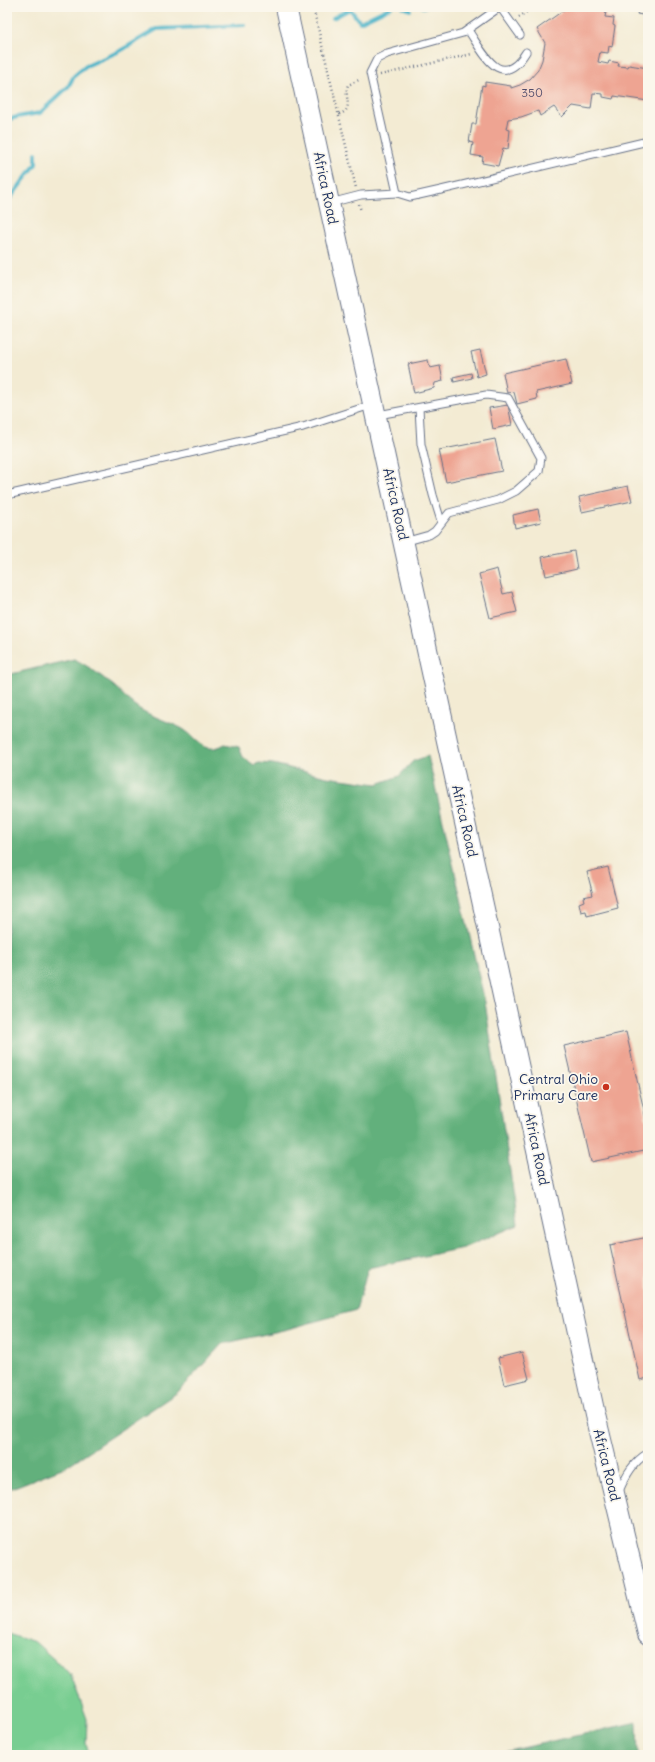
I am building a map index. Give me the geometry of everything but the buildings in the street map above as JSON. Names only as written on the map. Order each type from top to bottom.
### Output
[{"type":"street","name":"Africa Road","points":[[286,7],[595,1415],[648,1634]]},
{"type":"lane","points":[[398,193],[370,73],[377,59],[387,54],[463,33],[500,7],[520,35]]},
{"type":"lane","points":[[468,30],[492,66],[503,70],[514,66],[526,52]]},
{"type":"lane","points":[[329,203],[358,196],[398,193],[410,197],[648,141]]},
{"type":"lane","points":[[7,495],[374,410],[419,408],[486,395],[508,398],[541,458],[539,472],[516,491],[498,500],[449,513],[441,521],[435,531],[429,535],[404,542]]},
{"type":"lane","points":[[419,408],[421,444],[433,495],[441,521]]},
{"type":"lane","points":[[615,1498],[627,1472],[635,1462],[648,1453]]},
{"type":"path","points":[[313,7],[361,211]]},
{"type":"path","points":[[339,114],[347,110],[348,107],[346,90],[348,85],[363,79]]},
{"type":"green space","points":[[74,659],[90,668],[117,688],[139,709],[181,728],[205,747],[211,748],[225,744],[239,747],[243,757],[254,765],[259,763],[273,764],[327,777],[377,784],[399,776],[413,761],[428,756],[485,1002],[518,1225],[463,1248],[368,1268],[356,1310],[288,1329],[222,1344],[178,1392],[67,1466],[7,1490],[7,675]]},
{"type":"green space","points":[[7,1633],[35,1642],[71,1675],[87,1719],[86,1744],[89,1755],[7,1755]]},
{"type":"green space","points":[[637,1722],[638,1755],[491,1755]]},
{"type":"waterway","points":[[333,18],[350,9],[360,22],[391,7]]},
{"type":"waterway","points":[[403,7],[410,10],[410,7]]},
{"type":"waterway","points":[[7,120],[40,113],[68,87],[74,76],[86,66],[120,51],[157,29],[245,25]]},
{"type":"waterway","points":[[7,205],[8,201],[36,164],[36,153]]},
{"type":"place","name":"Central Ohio Primary Care","points":[[606,1087]]}]
